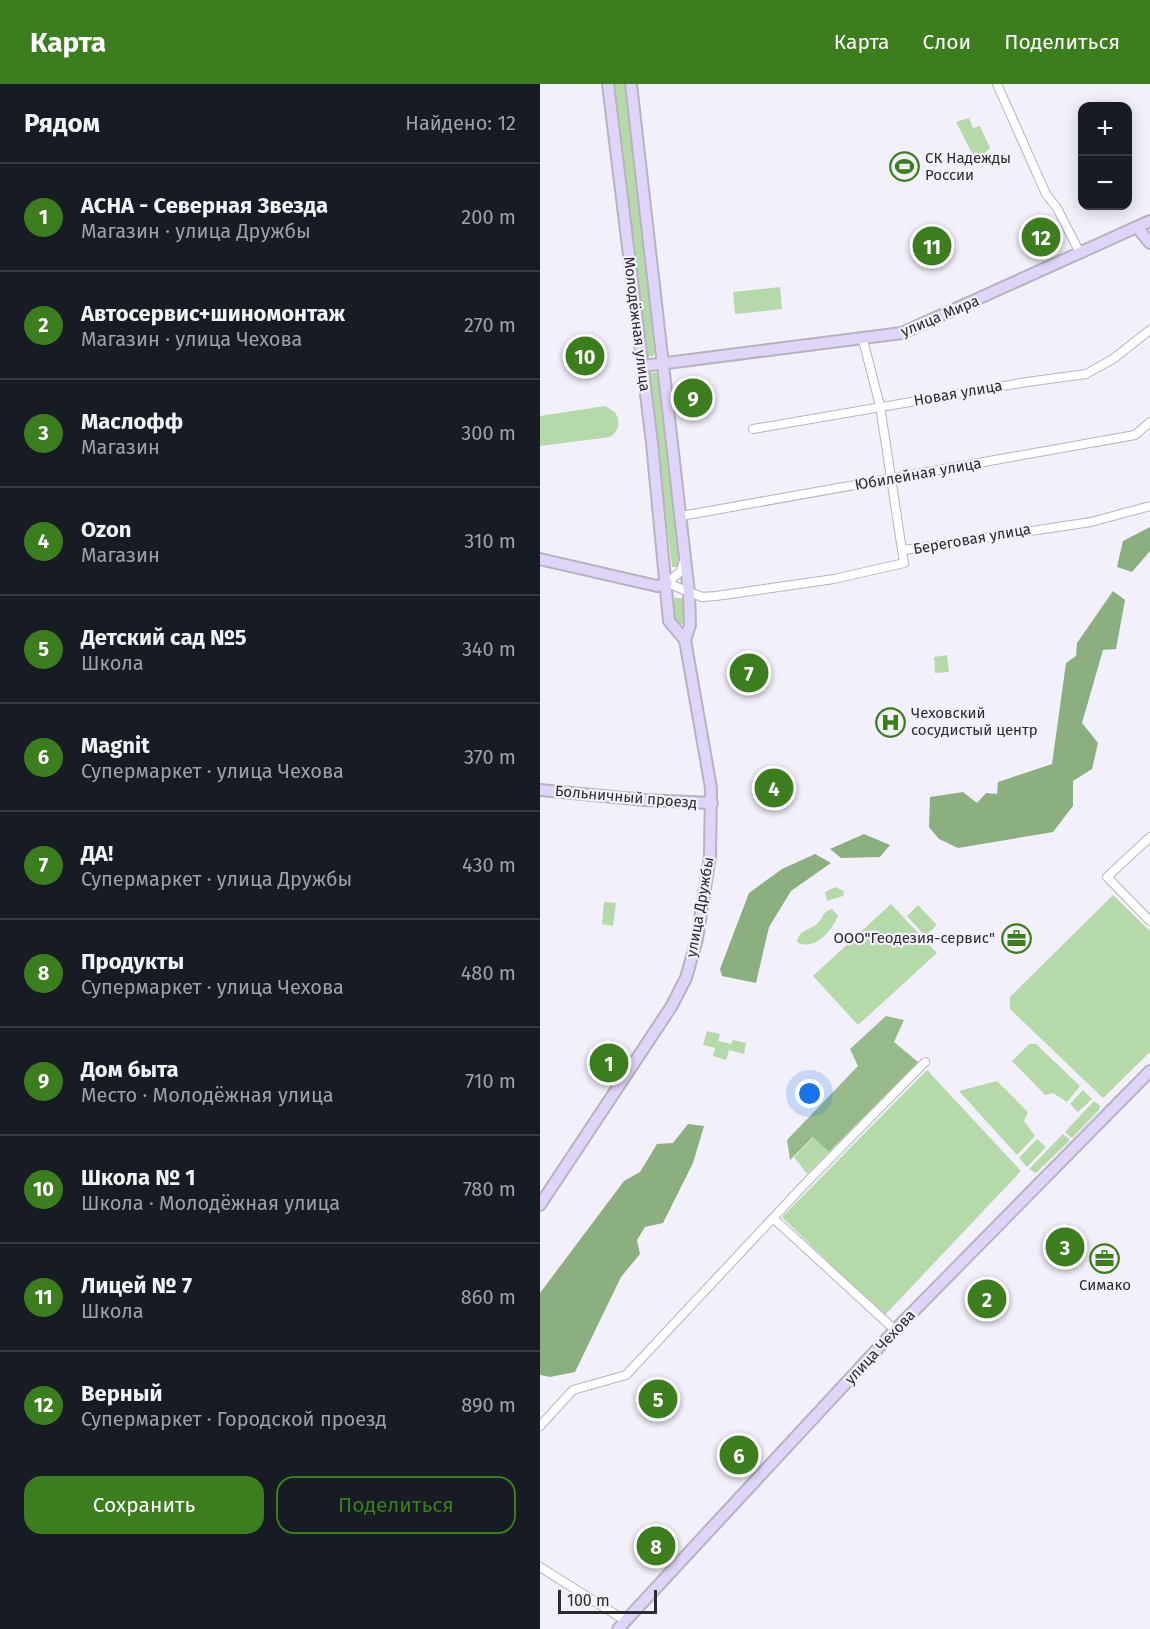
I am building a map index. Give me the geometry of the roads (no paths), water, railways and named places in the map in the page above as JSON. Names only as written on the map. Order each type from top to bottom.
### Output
[{"type":"street","name":"Молодёжная улица","points":[[608,84],[667,583]]},
{"type":"street","name":"Молодёжная улица","points":[[631,84],[689,593]]},
{"type":"street","points":[[997,84],[1046,194],[1057,208],[1080,253]]},
{"type":"street","name":"улица Мира","points":[[643,366],[902,333],[1150,221]]},
{"type":"street","points":[[1137,227],[1150,243]]},
{"type":"street","name":"Новая улица","points":[[753,429],[880,406],[1086,374],[1113,359],[1150,330]]},
{"type":"street","points":[[863,339],[880,406],[904,550]]},
{"type":"street","name":"Юбилейная улица","points":[[681,516],[1136,435],[1150,423]]},
{"type":"street","name":"Береговая улица","points":[[667,583],[702,597],[834,579],[904,563],[904,550],[1090,522],[1150,506]]},
{"type":"street","points":[[540,559],[657,586],[667,583],[684,561]]},
{"type":"street","points":[[665,564],[676,571],[684,561]]},
{"type":"street","name":"улица Дружбы","points":[[667,583],[669,621],[685,640]]},
{"type":"street","name":"улица Дружбы","points":[[540,1205],[661,1023],[686,978],[697,939],[709,866],[712,803],[685,640],[690,625],[689,593]]},
{"type":"street","name":"Больничный проезд","points":[[540,790],[645,800],[712,803]]},
{"type":"street","points":[[1150,837],[1107,877],[1150,921]]},
{"type":"street","points":[[540,1426],[573,1390],[626,1376],[773,1218],[925,1062]]},
{"type":"street","name":"улица Чехова","points":[[622,1625],[895,1330],[1150,1071]]},
{"type":"street","points":[[773,1218],[895,1330]]},
{"type":"street","points":[[540,1567],[622,1625]]},
{"type":"place","name":"СК Надежды России","points":[[904,167]]},
{"type":"place","name":"Верный","points":[[1041,237]]},
{"type":"place","name":"Лицей № 7","points":[[932,246]]},
{"type":"place","name":"Школа № 1","points":[[585,356]]},
{"type":"place","name":"Дом быта","points":[[693,398]]},
{"type":"place","name":"ДА!","points":[[749,673]]},
{"type":"place","name":"Чеховский сосудистый центр","points":[[890,722]]},
{"type":"place","name":"Ozon","points":[[774,788]]},
{"type":"place","name":"ООО\"Геодезия-сервис\"","points":[[1016,938]]},
{"type":"place","name":"АСНА - Северная Звезда","points":[[609,1063]]},
{"type":"place","name":"Маслофф","points":[[1065,1247]]},
{"type":"place","name":"Симако","points":[[1105,1258]]},
{"type":"place","name":"Автосервис+шиномонтаж","points":[[987,1299]]},
{"type":"place","name":"Детский сад №5","points":[[658,1399]]},
{"type":"place","name":"Magnit","points":[[739,1455]]},
{"type":"place","name":"Продукты","points":[[656,1546]]}]
